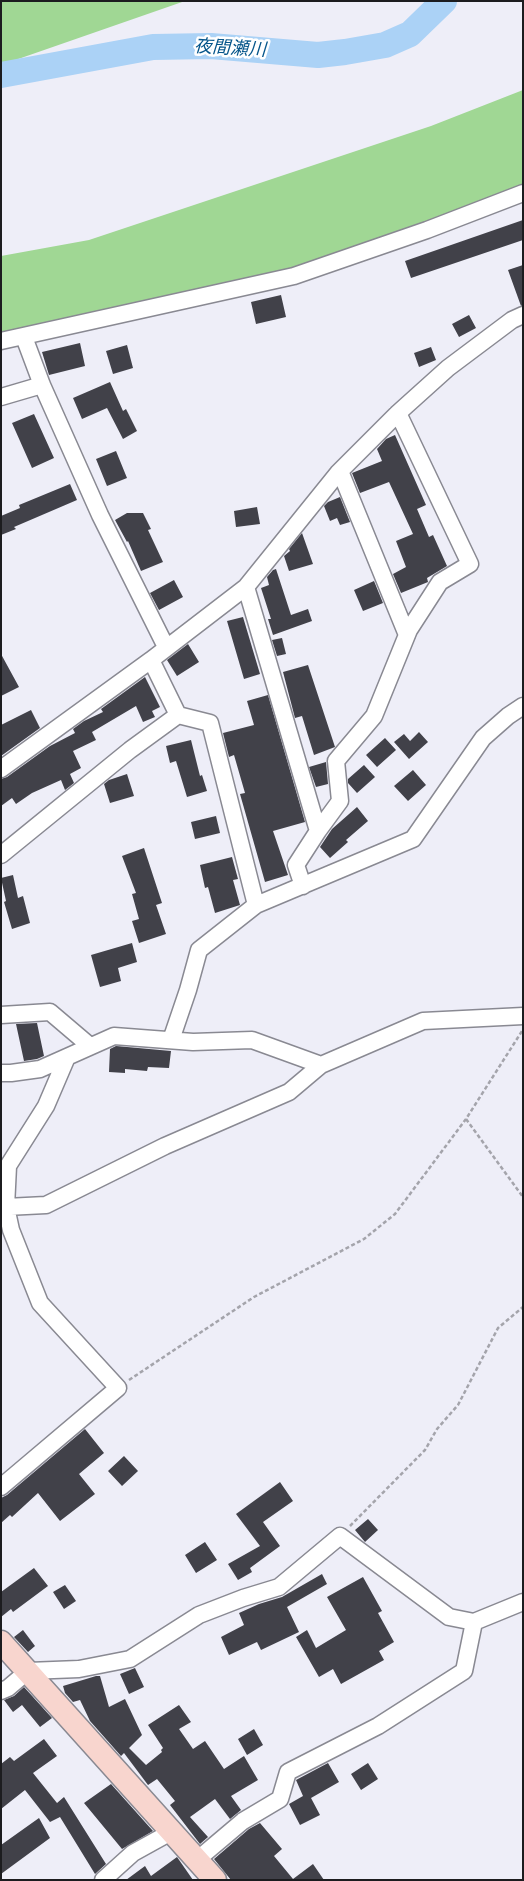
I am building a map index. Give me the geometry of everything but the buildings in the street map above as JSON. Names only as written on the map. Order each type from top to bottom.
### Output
[{"type":"street","points":[[1,341],[294,276],[427,230],[523,193]]},
{"type":"street","points":[[1,769],[246,587],[340,471],[398,414],[448,368],[512,320],[523,315]]},
{"type":"street","points":[[24,337],[42,385],[100,516],[166,646]]},
{"type":"street","points":[[1,396],[42,385]]},
{"type":"street","points":[[303,886],[296,865],[340,801],[336,761],[374,716],[407,634],[440,582],[470,564],[398,414]]},
{"type":"street","points":[[340,471],[407,634]]},
{"type":"street","points":[[246,587],[318,831]]},
{"type":"street","points":[[150,660],[178,715],[210,723],[256,905]]},
{"type":"street","points":[[171,1040],[199,950],[256,905],[413,839],[483,738],[508,716],[523,706]]},
{"type":"street","points":[[1,855],[130,750],[178,715]]},
{"type":"street","points":[[1,1015],[50,1012],[90,1046]]},
{"type":"street","points":[[3,1210],[46,1205],[165,1146],[289,1092],[321,1065],[423,1021],[523,1016]]},
{"type":"street","points":[[1,1072],[11,1073],[40,1069],[114,1036],[193,1042],[252,1040],[321,1065]]},
{"type":"street","points":[[1,1487],[118,1388],[40,1303],[3,1210],[8,1166],[46,1106],[67,1057]]},
{"type":"street","points":[[1,1690],[8,1688],[28,1671],[79,1669],[130,1659],[199,1615],[243,1598],[279,1588],[340,1536],[449,1617],[474,1622],[523,1602]]},
{"type":"street","points":[[198,1860],[243,1821],[280,1799],[288,1772],[378,1726],[464,1671],[474,1622]]},
{"type":"street","points":[[1,1642],[216,1880]]},
{"type":"street","points":[[103,1880],[133,1853],[171,1832]]},
{"type":"path","points":[[118,1388],[254,1297],[364,1239],[395,1214],[466,1119],[523,1030]]},
{"type":"path","points":[[466,1119],[523,1197]]},
{"type":"path","points":[[340,1536],[425,1450],[437,1429],[458,1405],[498,1328],[523,1307]]},
{"type":"green space","points":[[1,1],[185,1],[1,65]]},
{"type":"green space","points":[[523,90],[523,193],[294,276],[1,341],[1,256],[89,240],[431,126]]},
{"type":"waterway","name":"夜間瀬川","points":[[1,75],[153,47],[211,46],[318,55],[345,52],[385,45],[410,34],[444,1]]}]
